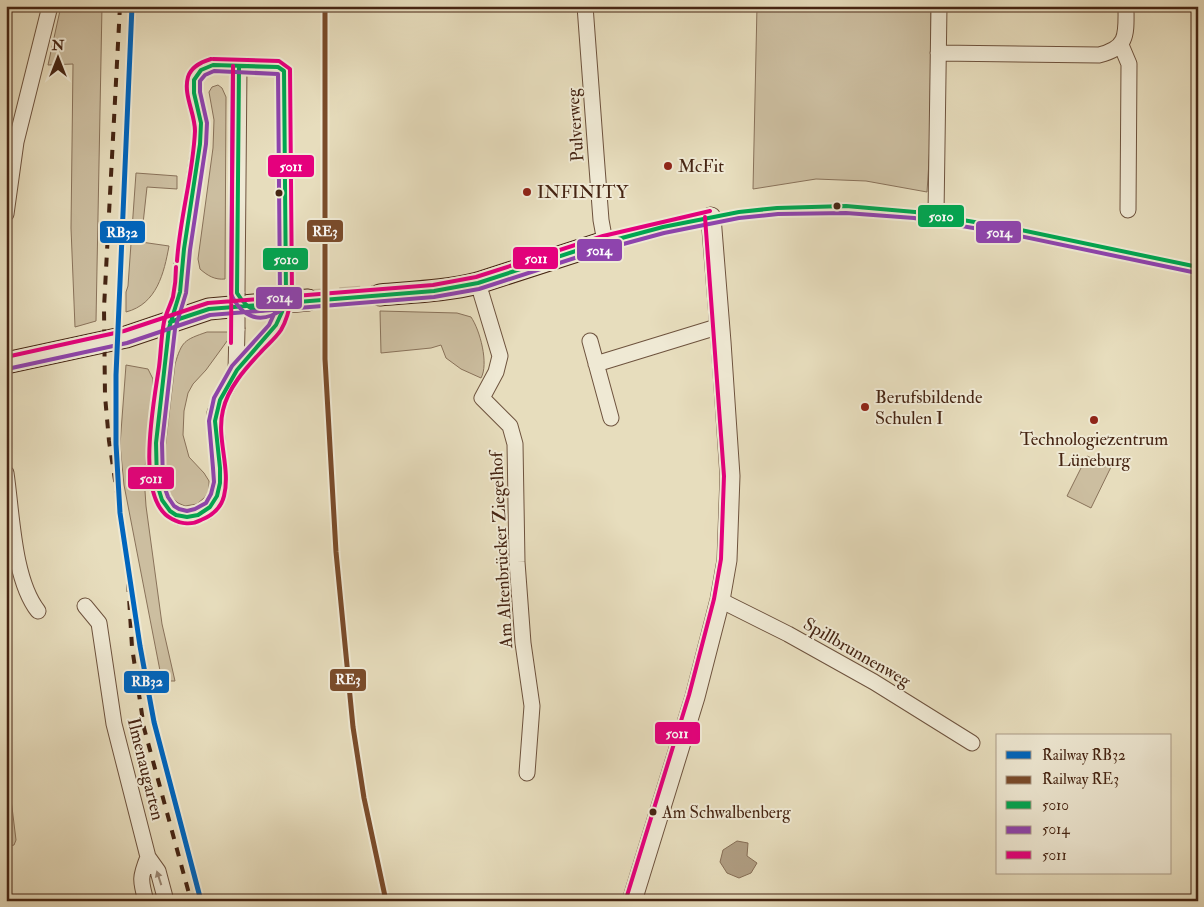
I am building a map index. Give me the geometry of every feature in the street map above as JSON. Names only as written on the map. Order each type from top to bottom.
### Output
[{"type":"main road","points":[[380,295],[434,292],[478,283],[605,242]]},
{"type":"main road","points":[[6,363],[126,337],[209,309],[308,300]]},
{"type":"street","points":[[6,214],[16,142],[50,6]]},
{"type":"street","name":"Pulverweg","points":[[586,6],[601,220],[605,242]]},
{"type":"street","points":[[936,214],[939,6]]},
{"type":"street","points":[[938,53],[1098,55],[1111,52],[1121,44],[1126,35],[1126,6]]},
{"type":"street","points":[[1121,44],[1129,64],[1128,210]]},
{"type":"street","points":[[213,65],[238,66],[236,371],[215,413],[220,483],[218,494],[214,505],[206,512],[188,517],[179,516],[167,508],[161,500],[156,482],[156,440],[170,322],[179,297],[182,262],[199,147],[201,126],[195,99],[194,79],[198,72],[205,67],[213,65]]},
{"type":"street","points":[[632,901],[695,697],[720,600],[727,560],[730,476],[711,217]]},
{"type":"street","name":"Am Altenbrücker Ziegelhof","points":[[478,283],[500,356],[496,372],[482,398],[510,426],[515,444],[517,562],[523,643],[532,706],[527,773]]},
{"type":"street","points":[[596,364],[720,326]]},
{"type":"street","points":[[590,341],[611,418]]},
{"type":"street","points":[[6,473],[22,581],[33,605],[38,611]]},
{"type":"street","name":"Spillbrunnenweg","points":[[720,600],[788,634],[874,682],[972,743]]},
{"type":"street","name":"Ilmenaugarten","points":[[85,606],[99,623],[114,724],[148,857],[158,871],[166,901]]},
{"type":"street","points":[[146,901],[141,883],[141,873],[148,857]]},
{"type":"shaded area","points":[[61,6],[102,6],[96,321],[75,327],[71,228],[73,64],[48,65]]},
{"type":"shaded area","points":[[757,6],[931,6],[930,146],[927,192],[866,181],[816,179],[753,189]]},
{"type":"shaded area","points":[[218,85],[222,88],[226,97],[225,279],[218,279],[206,274],[200,269],[198,259],[213,148],[214,120],[209,92],[212,87]]},
{"type":"shaded area","points":[[136,173],[177,176],[177,189],[147,187],[141,242],[169,246],[165,267],[152,295],[137,308],[126,312],[126,292]]},
{"type":"shaded area","points":[[380,311],[457,313],[471,317],[477,330],[484,356],[481,378],[461,369],[446,358],[441,345],[431,348],[381,353]]},
{"type":"shaded area","points":[[207,332],[229,332],[230,337],[188,393],[184,411],[183,435],[189,457],[209,481],[209,492],[197,504],[185,506],[171,497],[165,487],[163,466],[175,364],[185,342]]},
{"type":"shaded area","points":[[126,365],[148,369],[153,379],[152,409],[144,476],[146,506],[162,624],[175,681],[162,681],[124,485],[120,445]]},
{"type":"shaded area","points":[[1087,456],[1111,467],[1091,508],[1067,496]]},
{"type":"shaded area","points":[[6,758],[16,840],[14,845],[6,847]]},
{"type":"shaded area","points":[[737,841],[748,843],[747,856],[757,863],[751,873],[739,878],[727,873],[720,862],[723,850]]},
{"type":"tunnel","points":[[308,300],[380,295]]},
{"type":"railway","points":[[120,6],[104,308],[105,396],[109,441],[120,513]]},
{"type":"railway","points":[[126,547],[132,647],[144,728],[191,901]]},
{"type":"rail line","name":"RB32","points":[[132,6],[116,375],[116,444],[120,513],[140,646],[154,722],[201,901]]},
{"type":"rail line","name":"RE3","points":[[325,6],[325,359],[336,552],[353,727],[364,798],[386,901]]},
{"type":"transit line","name":"5011","points":[[177,261],[192,164],[195,131],[187,90],[188,77],[191,70],[197,65],[211,59]]},
{"type":"transit line","name":"5011","points":[[176,267],[173,297],[162,333],[151,425],[150,472],[153,492],[160,508],[172,519],[183,523],[190,523],[198,522],[212,514],[223,500],[226,475],[221,421],[225,402],[243,372],[281,330],[288,313],[292,295],[290,69],[279,61],[213,59]]},
{"type":"transit line","name":"5010","points":[[213,65],[278,67],[284,71],[286,294],[282,312],[276,325],[237,370],[220,400],[215,421],[220,468],[220,483],[217,496],[210,507],[198,515],[187,517],[176,515],[170,511],[162,500],[157,484],[156,443],[169,328],[180,292],[184,249],[200,144],[201,123],[194,93],[194,80],[201,70],[213,65]]},
{"type":"transit line","name":"5014","points":[[233,66],[231,294],[235,302],[246,314],[260,318],[275,314],[283,309]]},
{"type":"transit line","name":"5011","points":[[231,343],[233,66]]},
{"type":"transit line","name":"5010","points":[[239,66],[278,67],[284,71],[286,294],[267,310],[260,311],[248,307],[237,293],[239,66]]},
{"type":"transit line","name":"5014","points":[[214,71],[278,74],[280,293],[276,310],[269,325],[232,366],[214,398],[209,421],[214,482],[206,503],[187,511],[174,506],[168,497],[163,483],[162,443],[175,329],[186,293],[190,250],[206,144],[207,123],[200,92],[200,81],[205,75],[214,71]]},
{"type":"transit line","name":"5010","points":[[170,322],[209,309],[434,291],[478,283],[588,247],[663,227],[739,212],[777,208],[846,206],[915,212],[1016,229],[1198,267]]},
{"type":"transit line","name":"5011","points":[[6,357],[124,331],[208,303],[433,285],[476,277],[603,236],[710,211]]},
{"type":"transit line","name":"5014","points":[[7,369],[127,343],[210,315],[434,297],[479,289],[590,253],[664,233],[739,218],[778,214],[846,213],[914,218],[1015,235],[1197,273]]},
{"type":"transit line","name":"5011","points":[[626,899],[689,695],[714,599],[721,559],[724,476],[705,217]]},
{"type":"place","name":"McFit","points":[[668,166]]},
{"type":"place","name":"INFINITY","points":[[527,192]]},
{"type":"place","name":"Berufsbildende Schulen I","points":[[865,407]]},
{"type":"place","name":"Technologiezentrum Lüneburg","points":[[1094,420]]},
{"type":"place","name":"Am Schwalbenberg","points":[[653,812]]}]
